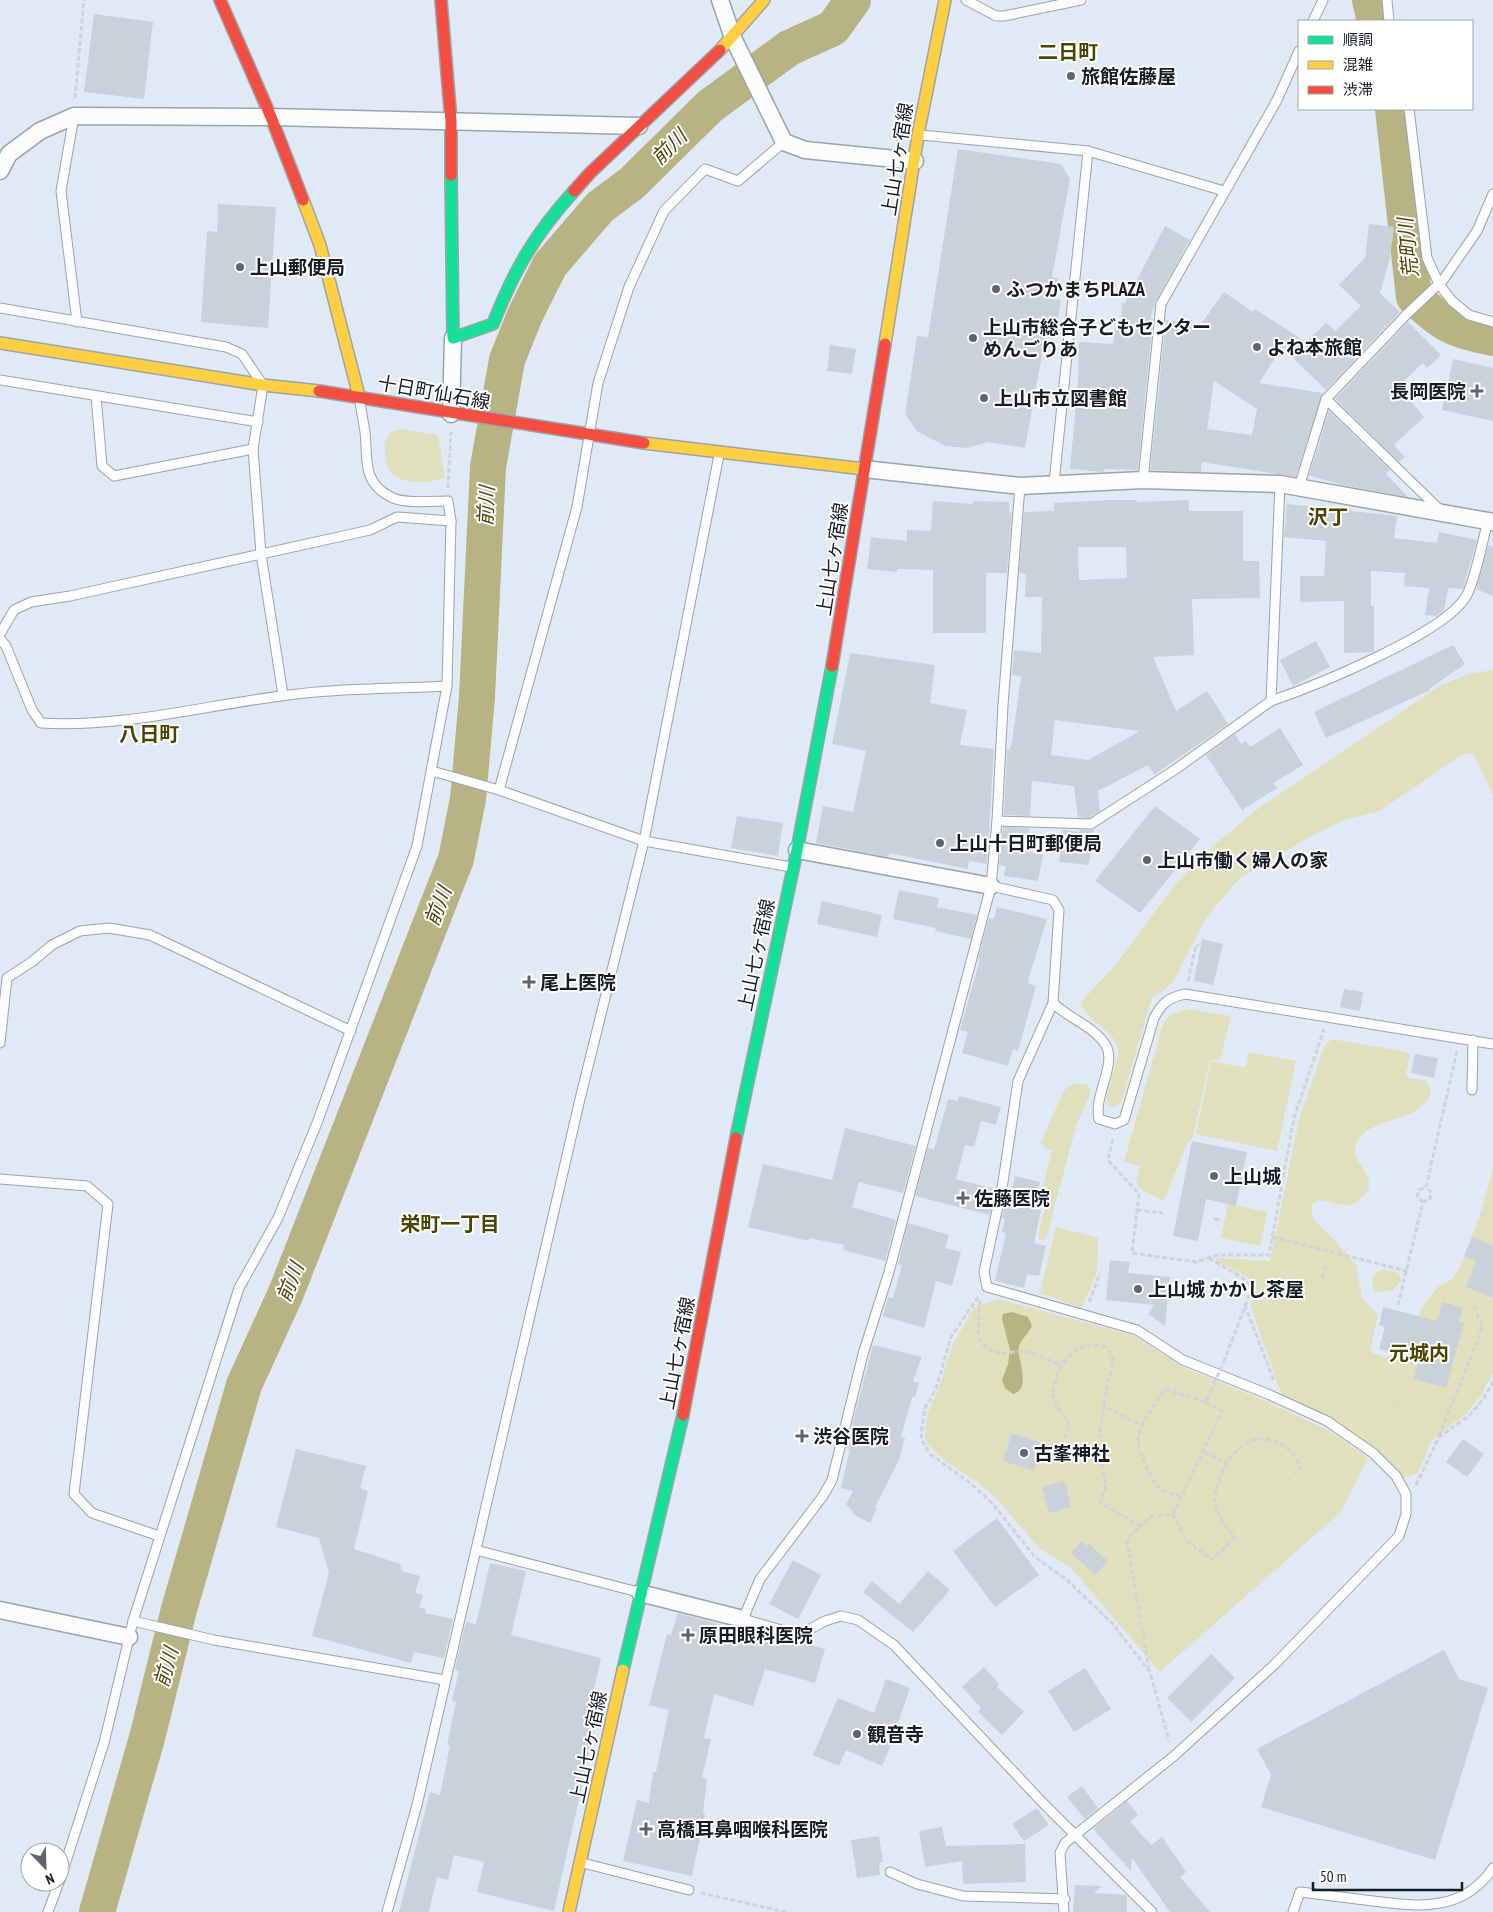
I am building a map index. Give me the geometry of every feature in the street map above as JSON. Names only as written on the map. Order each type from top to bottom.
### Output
[{"type":"main road","points":[[220,0],[270,117],[320,245],[359,396]]},
{"type":"main road","points":[[441,0],[451,121],[453,338],[493,324],[512,279],[548,221],[590,173],[733,38],[764,0]]},
{"type":"main road","name":"上山七ヶ宿線","points":[[569,1912],[640,1593],[684,1410],[738,1126],[797,850],[840,625],[918,135],[945,0]]},
{"type":"main road","name":"十日町仙石線","points":[[0,343],[263,384],[359,396],[451,414],[591,436],[719,453],[864,469]]},
{"type":"street","points":[[720,0],[733,38],[784,142],[805,150],[915,161]]},
{"type":"street","points":[[0,171],[9,154],[40,131],[74,116],[270,117],[639,126]]},
{"type":"street","points":[[451,414],[453,338]]},
{"type":"street","points":[[864,469],[1020,486],[1054,482],[1143,480],[1280,484],[1490,522]]},
{"type":"street","points":[[797,850],[991,886]]},
{"type":"street","points":[[640,1593],[743,1619]]},
{"type":"street","points":[[0,1610],[129,1637]]},
{"type":"lane","points":[[966,0],[996,16],[1081,0]]},
{"type":"lane","points":[[1313,20],[1323,0]]},
{"type":"lane","points":[[1387,0],[1389,20]]},
{"type":"lane","points":[[1143,480],[1161,304],[1277,100],[1298,53]]},
{"type":"lane","points":[[1409,110],[1427,258],[1439,284],[1469,315],[1493,322]]},
{"type":"lane","points":[[74,116],[61,192],[77,322]]},
{"type":"lane","points":[[918,135],[1088,151],[1224,191]]},
{"type":"lane","points":[[499,790],[577,507],[591,436],[598,383],[629,287],[664,211],[705,169],[738,181],[784,142]]},
{"type":"lane","points":[[1054,482],[1088,151]]},
{"type":"lane","points":[[1299,487],[1326,399],[1407,314],[1439,284],[1477,231],[1493,194]]},
{"type":"lane","points":[[0,308],[226,347],[242,354],[263,384],[253,449],[261,554],[283,695]]},
{"type":"lane","points":[[0,380],[258,422]]},
{"type":"lane","points":[[96,396],[102,466],[114,476],[253,449]]},
{"type":"lane","points":[[70,1850],[104,1743],[133,1621],[239,1288],[278,1218],[351,1031],[417,846],[432,771],[447,686],[451,521],[448,501],[394,499],[379,488],[370,476],[365,460],[365,433],[359,396]]},
{"type":"lane","points":[[1326,399],[1443,514]]},
{"type":"lane","points":[[387,1912],[417,1805],[580,1099],[644,840],[719,453]]},
{"type":"lane","points":[[1271,702],[1280,484]]},
{"type":"lane","points":[[1020,486],[1002,705],[998,821],[991,886],[889,1272],[863,1354],[832,1480],[823,1496],[760,1579],[743,1619],[799,1635],[825,1621],[841,1616],[858,1620],[894,1646],[1043,1803],[1152,1912]]},
{"type":"lane","points":[[0,634],[14,610],[31,602],[70,596],[370,530],[397,516],[451,521]]},
{"type":"lane","points":[[998,821],[1091,824],[1173,772],[1271,702],[1310,688],[1386,652],[1453,614],[1466,597],[1490,522]]},
{"type":"lane","points":[[0,638],[6,646],[32,710],[41,723],[60,724],[130,719],[283,695],[447,686]]},
{"type":"lane","points":[[432,771],[499,790],[644,840],[792,867]]},
{"type":"lane","points":[[991,886],[1053,900],[1059,910],[1053,1003],[1018,1081],[1003,1182],[984,1272],[986,1287],[1137,1330],[1183,1360],[1327,1421],[1373,1453],[1396,1476],[1406,1494],[1406,1514],[1399,1536],[1275,1664],[1174,1756],[1065,1843],[1060,1853],[1065,1899],[1064,1912]]},
{"type":"lane","points":[[0,1043],[7,978],[33,961],[52,945],[80,931],[109,928],[150,935],[351,1031]]},
{"type":"lane","points":[[1053,1003],[1106,1044],[1110,1057],[1096,1110],[1099,1119],[1115,1124],[1124,1120],[1154,1018],[1161,1006],[1170,997],[1185,994],[1493,1044]]},
{"type":"lane","points":[[1472,1090],[1473,1040]]},
{"type":"lane","points":[[0,1179],[87,1186],[108,1204],[74,1494],[92,1513],[159,1536]]},
{"type":"lane","points":[[476,1550],[640,1593]]},
{"type":"lane","points":[[133,1621],[214,1640],[445,1680]]},
{"type":"lane","points":[[580,1862],[689,1890]]},
{"type":"lane","points":[[1293,1912],[1300,1892],[1418,1907],[1447,1902],[1468,1893],[1487,1877],[1493,1868]]},
{"type":"lane","points":[[890,1872],[924,1886],[963,1896],[1065,1899]]},
{"type":"lane","points":[[48,1912],[56,1892]]},
{"type":"path","points":[[74,116],[84,0]]},
{"type":"path","points":[[448,501],[451,414]]},
{"type":"path","points":[[1188,980],[1196,945],[1199,946]]},
{"type":"path","points":[[1114,1139],[1108,1160],[1139,1194],[1132,1253],[1196,1262],[1217,1255],[1269,1255],[1294,1118],[1329,1017]]},
{"type":"path","points":[[1426,1187],[1455,1064]]},
{"type":"path","points":[[1423,1202],[1417,1197],[1419,1190],[1426,1187]]},
{"type":"path","points":[[1423,1202],[1430,1199],[1431,1192],[1426,1187]]},
{"type":"path","points":[[1398,1305],[1423,1202]]},
{"type":"path","points":[[1137,1210],[1163,1213]]},
{"type":"path","points":[[1214,1219],[1222,1220]]},
{"type":"path","points":[[1272,1237],[1407,1271]]},
{"type":"path","points":[[1206,1402],[1252,1288],[1246,1280],[1208,1258]]},
{"type":"path","points":[[1322,1278],[1326,1264]]},
{"type":"path","points":[[1085,1315],[1100,1273]]},
{"type":"path","points":[[1061,1366],[1025,1352],[1006,1353],[989,1350],[978,1336],[981,1294],[967,1311],[951,1337],[936,1390],[925,1408],[922,1440],[930,1454],[969,1482],[992,1503],[1036,1557],[1067,1580],[1111,1622],[1150,1672]]},
{"type":"path","points":[[1245,1304],[1280,1400]]},
{"type":"path","points":[[1406,1494],[1417,1483],[1439,1437],[1481,1332],[1482,1325],[1474,1307]]},
{"type":"path","points":[[1069,1460],[1063,1444],[1069,1424],[1053,1397],[1054,1384],[1061,1366],[1068,1355],[1080,1348],[1096,1344],[1106,1347],[1110,1353],[1114,1368],[1108,1384],[1098,1445],[1106,1485],[1100,1503],[1141,1526]]},
{"type":"path","points":[[1439,1437],[1469,1416],[1484,1398],[1493,1382]]},
{"type":"path","points":[[1173,1514],[1222,1411],[1206,1402],[1165,1389],[1142,1426],[1138,1447],[1153,1482],[1166,1492],[1181,1496]]},
{"type":"path","points":[[1104,1406],[1142,1426]]},
{"type":"path","points":[[1173,1514],[1186,1540],[1212,1560],[1235,1537],[1220,1518],[1214,1499],[1216,1489],[1231,1455],[1238,1448],[1265,1438],[1275,1441],[1292,1452],[1300,1468],[1295,1474]]},
{"type":"path","points":[[1204,1452],[1227,1463]]},
{"type":"path","points":[[1173,1514],[1152,1516],[1127,1539],[1127,1544],[1150,1672],[1174,1756]]},
{"type":"path","points":[[689,1890],[786,1912]]},
{"type":"green space","points":[[401,429],[438,435],[445,478],[423,482],[407,481],[400,479],[389,470],[384,443],[391,432]]},
{"type":"green space","points":[[1493,670],[1493,796],[1473,753],[1462,755],[1378,812],[1346,819],[1313,835],[1240,878],[1206,918],[1173,983],[1152,998],[1121,1103],[1115,1107],[1109,1105],[1106,1099],[1119,1052],[1111,1036],[1089,1015],[1081,1002],[1118,962],[1173,887],[1212,847],[1256,810],[1441,685],[1469,674]]},
{"type":"green space","points":[[1187,1009],[1231,1016],[1220,1060],[1210,1059],[1193,1137],[1187,1144],[1164,1201],[1142,1190],[1136,1183],[1140,1166],[1124,1162],[1163,1024],[1170,1015]]},
{"type":"green space","points":[[1332,1039],[1407,1052],[1410,1056],[1406,1073],[1409,1078],[1427,1081],[1431,1093],[1425,1103],[1416,1110],[1381,1124],[1362,1135],[1356,1145],[1355,1152],[1368,1179],[1369,1186],[1366,1194],[1351,1205],[1321,1201],[1311,1205],[1313,1219],[1356,1265],[1362,1298],[1378,1315],[1371,1353],[1398,1360],[1402,1359],[1423,1306],[1439,1286],[1453,1278],[1461,1265],[1481,1212],[1493,1168],[1493,1373],[1480,1397],[1466,1414],[1432,1440],[1418,1473],[1404,1478],[1285,1398],[1281,1393],[1251,1308],[1256,1290],[1253,1280],[1215,1260],[1217,1258],[1270,1261],[1299,1119],[1325,1045]]},
{"type":"green space","points":[[1249,1052],[1296,1061],[1277,1151],[1196,1134],[1211,1061],[1246,1068]]},
{"type":"green space","points":[[1075,1083],[1088,1085],[1091,1092],[1076,1126],[1046,1239],[1040,1240],[1038,1237],[1045,1209],[1038,1206],[1052,1150],[1044,1148],[1041,1142],[1064,1090]]},
{"type":"green space","points":[[1228,1204],[1267,1212],[1260,1246],[1221,1238]]},
{"type":"green space","points":[[1056,1227],[1098,1238],[1097,1271],[1082,1308],[1040,1293]]},
{"type":"green space","points":[[1383,1269],[1399,1273],[1401,1281],[1393,1290],[1376,1292],[1372,1288],[1374,1274]]},
{"type":"green space","points":[[998,1299],[1132,1335],[1187,1369],[1266,1401],[1329,1431],[1368,1458],[1341,1512],[1160,1672],[1070,1567],[1039,1548],[995,1497],[944,1460],[928,1445],[925,1436],[928,1412],[939,1388],[953,1344],[974,1307]]},
{"type":"shaded area","points":[[1012,1312],[1028,1317],[1032,1326],[1019,1347],[1023,1380],[1019,1391],[1013,1394],[1005,1388],[1002,1380],[1008,1364],[1010,1350],[1002,1319],[1003,1314]]},
{"type":"building","points":[[94,14],[153,22],[144,99],[84,92]]},
{"type":"building","name":"ふつかまちPLAZA","points":[[958,149],[1061,164],[1070,179],[1052,277],[1058,278],[1054,299],[1061,300],[1057,324],[1048,322],[1025,448],[988,442],[967,448],[945,446],[917,431],[905,414],[917,336],[928,337]]},
{"type":"building","points":[[218,204],[276,207],[268,328],[201,322],[207,231],[217,232]]},
{"type":"building","points":[[1369,224],[1394,227],[1390,258],[1380,293],[1400,312],[1326,390],[1282,347],[1259,383],[1323,393],[1296,477],[1202,462],[1201,472],[1150,470],[1166,320],[1201,324],[1224,292],[1253,312],[1255,309],[1306,342],[1326,323],[1335,331],[1361,306],[1339,285],[1365,258]],"holes":[[[1214,381],[1257,409],[1252,435],[1207,429]]]},
{"type":"building","points":[[1165,226],[1190,240],[1156,301],[1150,319],[1153,319],[1138,470],[1104,469],[1104,472],[1070,469],[1078,383],[1079,342],[1113,344],[1115,327],[1121,328],[1122,303],[1125,303]]},
{"type":"building","points":[[1408,322],[1441,355],[1427,368],[1423,363],[1398,386],[1424,417],[1394,445],[1405,457],[1399,462],[1335,399]]},
{"type":"building","points":[[830,345],[856,349],[852,374],[827,371]]},
{"type":"building","points":[[1453,359],[1493,368],[1493,421],[1442,410]]},
{"type":"building","points":[[1329,411],[1390,470],[1386,474],[1408,497],[1342,485],[1309,475]]},
{"type":"building","points":[[1111,500],[1137,500],[1137,502],[1189,500],[1189,511],[1243,511],[1243,561],[1259,561],[1260,598],[1192,599],[1194,655],[1153,657],[1176,711],[1207,691],[1228,724],[1154,775],[1148,765],[1098,791],[1100,811],[1089,818],[1078,817],[1074,786],[1032,781],[1030,816],[1004,815],[1007,750],[1009,750],[1012,742],[1021,676],[1012,675],[1014,650],[1041,653],[1042,597],[1025,597],[1026,574],[1019,573],[1024,512],[1054,511],[1054,503]],"holes":[[[1078,547],[1126,547],[1127,578],[1079,580]],[[1055,720],[1140,731],[1088,760],[1051,755]]]},
{"type":"building","points":[[933,501],[973,504],[973,501],[1009,502],[1009,513],[1012,512],[1007,573],[986,573],[986,633],[933,633],[933,570],[897,569],[897,572],[867,569],[871,537],[907,541],[907,530],[931,531]]},
{"type":"building","points":[[1287,504],[1397,516],[1394,538],[1437,543],[1439,532],[1477,540],[1463,589],[1448,588],[1444,610],[1436,616],[1425,615],[1429,588],[1404,586],[1405,573],[1371,571],[1371,606],[1374,606],[1374,652],[1344,653],[1344,601],[1300,602],[1300,576],[1324,576],[1326,541],[1284,537]]},
{"type":"building","points":[[1488,545],[1493,547],[1493,596],[1476,589]]},
{"type":"building","points":[[1316,641],[1330,667],[1293,686],[1280,660]]},
{"type":"building","points":[[1453,645],[1465,664],[1430,690],[1326,738],[1314,712]]},
{"type":"building","points":[[850,653],[935,665],[930,703],[967,710],[960,745],[994,749],[987,864],[969,861],[968,869],[889,853],[888,857],[816,843],[823,806],[853,812],[866,751],[832,744]]},
{"type":"building","points":[[1280,728],[1303,765],[1273,783],[1277,788],[1242,810],[1206,755],[1235,734],[1241,744],[1246,741],[1250,747]]},
{"type":"building","name":"上山市働く婦人の家","points":[[1155,806],[1200,839],[1140,913],[1095,881]]},
{"type":"building","points":[[737,816],[783,823],[778,856],[731,848]]},
{"type":"building","points":[[1003,827],[1029,828],[1025,851],[1043,855],[1038,881],[1004,876],[1006,866],[999,865]]},
{"type":"building","points":[[1063,830],[1080,832],[1079,830],[1094,830],[1089,865],[1059,862]]},
{"type":"building","points":[[899,890],[939,898],[937,907],[977,915],[971,939],[935,931],[936,928],[893,919]]},
{"type":"building","points":[[822,901],[882,915],[877,937],[817,924]]},
{"type":"building","points":[[997,907],[1047,919],[1028,983],[1036,986],[1018,1051],[1013,1049],[1008,1066],[962,1053],[968,1032],[960,1030],[980,959],[978,959],[989,918],[994,919]]},
{"type":"building","points":[[1202,939],[1223,944],[1213,985],[1194,981]]},
{"type":"building","points":[[1344,989],[1363,992],[1360,1011],[1340,1007]]},
{"type":"building","points":[[1415,1054],[1438,1058],[1434,1078],[1411,1073]]},
{"type":"building","points":[[959,1096],[1001,1107],[996,1125],[981,1121],[974,1147],[965,1145],[956,1179],[995,1189],[990,1215],[915,1196],[928,1148],[934,1150],[948,1099],[958,1101]]},
{"type":"building","points":[[845,1128],[916,1146],[903,1193],[859,1182],[852,1207],[896,1220],[885,1261],[843,1250],[844,1245],[809,1238],[809,1241],[748,1227],[763,1164],[832,1180]]},
{"type":"building","name":"上山城","points":[[1192,1141],[1247,1152],[1236,1206],[1206,1199],[1198,1241],[1173,1236]]},
{"type":"building","points":[[1015,1176],[1040,1182],[1034,1209],[1041,1210],[1034,1243],[1046,1246],[1039,1276],[1027,1274],[1024,1288],[995,1281],[1006,1233],[1002,1232],[1005,1219],[1002,1218],[1007,1192],[1011,1192]]},
{"type":"building","points":[[908,1223],[949,1235],[945,1248],[961,1252],[952,1286],[936,1281],[924,1328],[883,1316],[888,1297],[893,1298],[902,1265],[898,1264]]},
{"type":"building","points":[[1472,1237],[1493,1246],[1493,1298],[1466,1287],[1476,1261],[1464,1256]]},
{"type":"building","name":"上山城 かかし茶屋","points":[[1110,1260],[1130,1262],[1128,1273],[1170,1277],[1165,1326],[1148,1314],[1154,1305],[1106,1300]]},
{"type":"building","points":[[1443,1302],[1463,1308],[1459,1322],[1464,1323],[1446,1388],[1414,1379],[1419,1359],[1379,1349],[1385,1327],[1379,1325],[1383,1307],[1437,1321]]},
{"type":"building","points":[[873,1345],[922,1357],[913,1381],[919,1383],[915,1397],[912,1397],[901,1437],[905,1438],[899,1460],[875,1507],[877,1508],[870,1523],[856,1516],[846,1504],[853,1491],[841,1488],[850,1449],[846,1448]]},
{"type":"building","points":[[1012,1433],[1043,1443],[1034,1471],[1003,1461]]},
{"type":"building","points":[[1463,1439],[1484,1454],[1467,1477],[1446,1462]]},
{"type":"building","points":[[296,1449],[366,1466],[360,1488],[368,1491],[354,1549],[400,1564],[402,1571],[420,1576],[415,1593],[423,1595],[419,1607],[426,1609],[425,1613],[453,1619],[444,1658],[414,1652],[411,1663],[312,1636],[329,1573],[319,1538],[276,1527]]},
{"type":"building","points":[[1065,1481],[1071,1507],[1049,1513],[1042,1487]]},
{"type":"building","points":[[997,1518],[1039,1575],[995,1607],[953,1551]]},
{"type":"building","points":[[1081,1541],[1087,1546],[1089,1544],[1108,1561],[1095,1575],[1071,1553]]},
{"type":"building","points":[[793,1560],[821,1575],[798,1619],[769,1604]]},
{"type":"building","points":[[490,1563],[526,1571],[511,1635],[601,1658],[593,1694],[602,1696],[554,1911],[477,1892],[484,1862],[454,1855],[448,1880],[437,1877],[429,1912],[399,1912],[430,1792],[440,1795],[450,1745],[447,1745],[456,1702],[452,1701],[459,1671],[455,1670],[457,1660],[466,1622],[476,1624]]},
{"type":"building","points":[[928,1571],[950,1590],[913,1632],[863,1592],[872,1581],[899,1604]]},
{"type":"building","points":[[678,1613],[781,1641],[782,1637],[825,1649],[815,1683],[765,1669],[753,1706],[714,1694],[704,1738],[711,1739],[702,1778],[707,1779],[703,1813],[705,1814],[692,1876],[623,1861],[637,1800],[649,1803],[653,1772],[656,1772],[669,1710],[649,1705],[667,1634],[671,1635]]},
{"type":"building","points":[[1444,1650],[1459,1679],[1488,1688],[1435,1860],[1261,1807],[1271,1775],[1257,1749]]},
{"type":"building","points":[[1211,1654],[1235,1678],[1191,1722],[1167,1698]]},
{"type":"building","points":[[984,1667],[999,1684],[997,1687],[1024,1712],[1002,1735],[978,1712],[981,1708],[962,1687]]},
{"type":"building","points":[[1085,1668],[1111,1709],[1074,1732],[1048,1691]]},
{"type":"building","points":[[886,1679],[910,1688],[898,1723],[900,1724],[882,1766],[846,1750],[839,1766],[813,1755],[838,1698],[874,1713]]},
{"type":"building","points":[[1082,1786],[1098,1808],[1085,1819],[1067,1797]]},
{"type":"building","points":[[1127,1801],[1138,1815],[1130,1822],[1151,1845],[1162,1837],[1186,1872],[1180,1877],[1210,1912],[1170,1912],[1132,1858],[1131,1871],[1093,1829]]},
{"type":"building","points":[[1037,1808],[1049,1825],[1024,1841],[1012,1824]]},
{"type":"building","points":[[942,1827],[946,1846],[1025,1844],[1026,1882],[963,1884],[962,1861],[925,1867],[919,1831]]},
{"type":"building","points":[[879,1836],[883,1862],[879,1863],[880,1875],[857,1878],[851,1840]]},
{"type":"building","points":[[1075,1885],[1102,1886],[1094,1893],[1127,1895],[1127,1912],[1073,1912]]},
{"type":"waterway","name":"前川","points":[[97,1912],[147,1738],[178,1613],[244,1385],[286,1293],[456,859],[468,799],[477,697],[488,467],[507,360],[525,315],[550,265],[600,207],[632,183],[710,106],[789,48],[833,28],[853,0]]},
{"type":"waterway","name":"荒町川","points":[[1370,0],[1375,20]]},
{"type":"waterway","name":"荒町川","points":[[1393,110],[1414,297],[1449,325],[1467,332],[1493,338]]},
{"type":"traffic: fast","points":[[451,175],[453,338],[493,324],[509,286],[527,253],[548,222],[574,191]]},
{"type":"traffic: fast","points":[[736,1138],[797,850],[832,666]]},
{"type":"traffic: fast","points":[[623,1670],[683,1415]]},
{"type":"traffic: slow","points":[[720,50],[764,0]]},
{"type":"traffic: slow","points":[[885,344],[918,135],[945,0]]},
{"type":"traffic: slow","points":[[303,200],[320,245],[359,396]]},
{"type":"traffic: slow","points":[[0,343],[263,385],[319,391]]},
{"type":"traffic: slow","points":[[644,443],[864,469]]},
{"type":"traffic: slow","points":[[569,1912],[623,1670]]},
{"type":"traffic: jam","points":[[220,0],[271,117],[303,200]]},
{"type":"traffic: jam","points":[[441,0],[451,121],[451,175]]},
{"type":"traffic: jam","points":[[574,191],[590,173],[720,50]]},
{"type":"traffic: jam","points":[[832,666],[885,344]]},
{"type":"traffic: jam","points":[[319,391],[644,443]]},
{"type":"traffic: jam","points":[[683,1415],[736,1138]]},
{"type":"place","name":"旅館佐藤屋","points":[[1071,76]]},
{"type":"place","name":"上山郵便局","points":[[240,267]]},
{"type":"place","name":"ふつかまちPLAZA","points":[[996,289]]},
{"type":"place","name":"上山市総合子どもセンター めんごりあ","points":[[973,338]]},
{"type":"place","name":"よね本旅館","points":[[1257,347]]},
{"type":"place","name":"長岡医院","points":[[1477,391]]},
{"type":"place","name":"上山市立図書館","points":[[984,398]]},
{"type":"place","name":"上山十日町郵便局","points":[[940,843]]},
{"type":"place","name":"上山市働く婦人の家","points":[[1147,860]]},
{"type":"place","name":"尾上医院","points":[[529,982]]},
{"type":"place","name":"上山城","points":[[1214,1176]]},
{"type":"place","name":"佐藤医院","points":[[963,1198]]},
{"type":"place","name":"上山城 かかし茶屋","points":[[1138,1289]]},
{"type":"place","name":"渋谷医院","points":[[802,1436]]},
{"type":"place","name":"古峯神社","points":[[1024,1453]]},
{"type":"place","name":"原田眼科医院","points":[[688,1635]]},
{"type":"place","name":"観音寺","points":[[857,1734]]},
{"type":"place","name":"高橋耳鼻咽喉科医院","points":[[646,1829]]},
{"type":"district","name":"二日町","points":[[1068,52]]},
{"type":"district","name":"沢丁","points":[[1328,517]]},
{"type":"district","name":"八日町","points":[[149,734]]},
{"type":"district","name":"栄町一丁目","points":[[450,1224]]},
{"type":"district","name":"元城内","points":[[1419,1353]]}]
